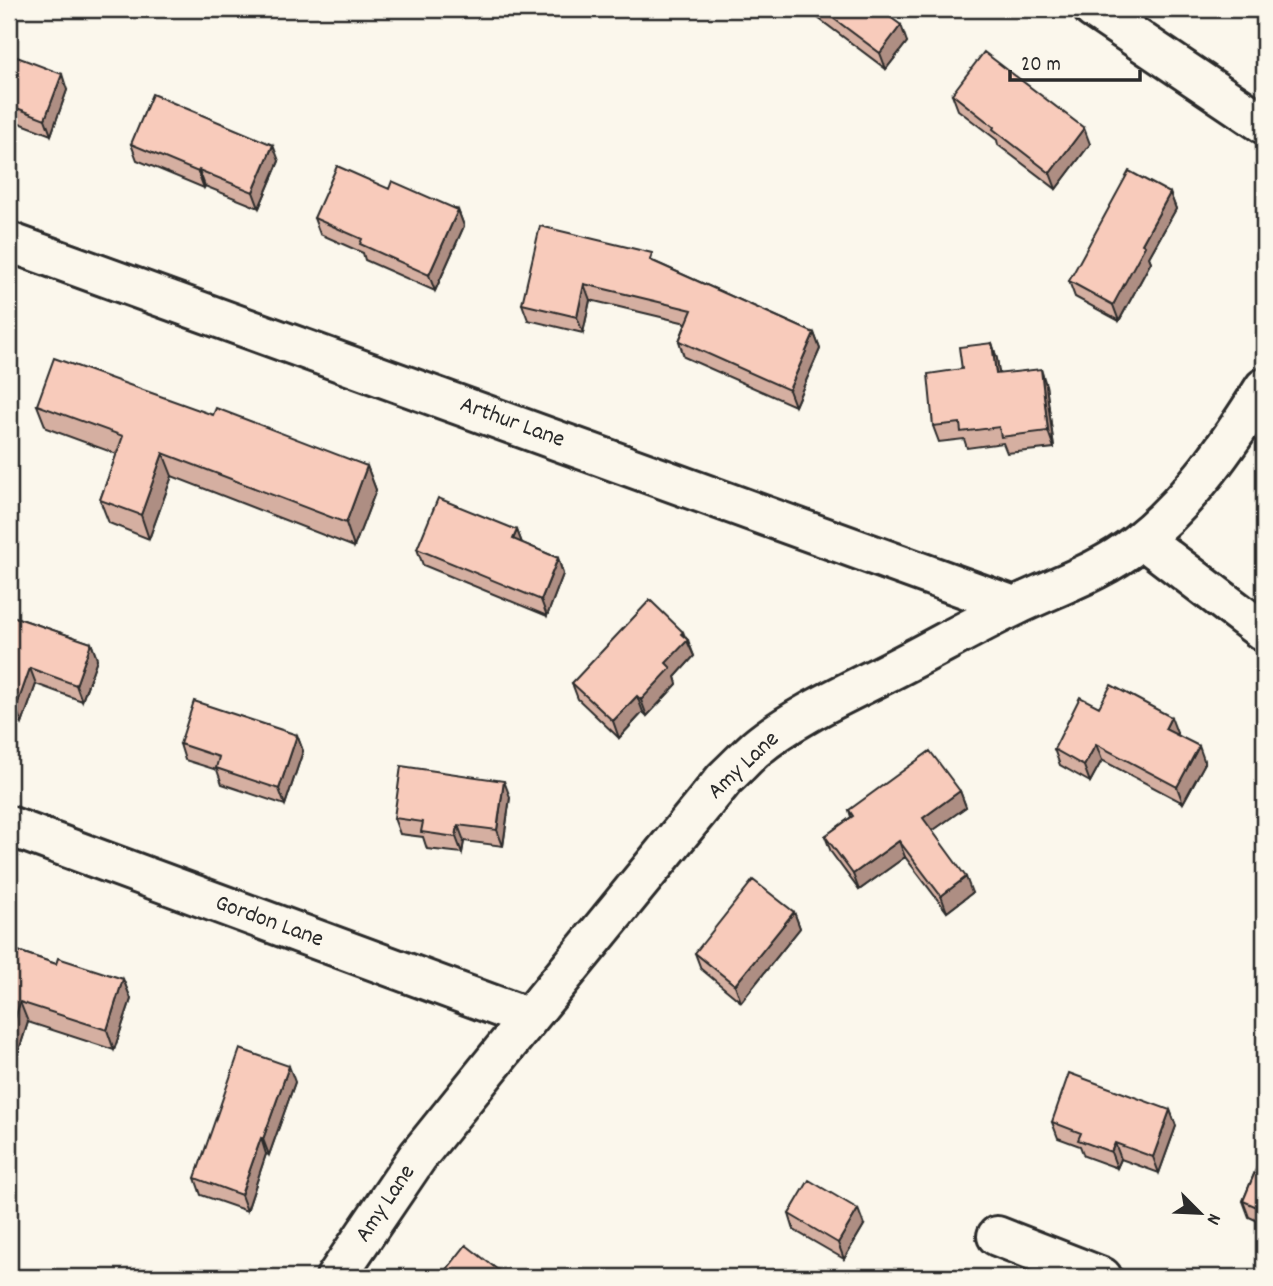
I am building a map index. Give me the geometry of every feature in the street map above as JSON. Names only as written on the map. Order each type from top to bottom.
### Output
[{"type":"street","points":[[1093,9],[1264,124]]},
{"type":"street","name":"Arthur Lane","points":[[9,242],[1014,606]]},
{"type":"street","name":"Amy Lane","points":[[336,1277],[418,1156],[725,778],[756,748],[819,708],[1014,606],[1087,574],[1142,539],[1165,519],[1233,438],[1264,388]]},
{"type":"street","points":[[1142,539],[1264,632]]},
{"type":"street","name":"Gordon Lane","points":[[9,826],[529,1018]]},
{"type":"street","points":[[997,1236],[1102,1277]]},
{"type":"building","points":[[821,9],[879,9],[901,25],[880,53]]},
{"type":"building","points":[[984,52],[1084,128],[1050,173],[952,94]]},
{"type":"building","points":[[9,54],[62,74],[45,119],[9,105]]},
{"type":"building","points":[[152,94],[273,145],[253,192],[131,144]]},
{"type":"building","points":[[337,166],[389,189],[392,181],[458,210],[429,275],[360,244],[362,239],[314,218]]},
{"type":"building","points":[[1129,171],[1170,193],[1113,305],[1069,281]]},
{"type":"building","points":[[540,226],[652,253],[650,260],[814,333],[789,390],[679,341],[692,310],[584,284],[577,317],[522,304]]},
{"type":"building","points":[[992,343],[996,374],[1041,369],[1048,431],[1001,437],[999,427],[961,432],[960,423],[933,426],[928,374],[962,369],[959,347]]},
{"type":"building","points":[[54,358],[213,415],[216,408],[367,466],[346,523],[163,453],[141,515],[100,500],[123,436],[37,405]]},
{"type":"building","points":[[438,498],[517,530],[513,539],[558,558],[541,600],[417,549]]},
{"type":"building","points":[[650,600],[688,640],[666,663],[671,668],[641,700],[637,696],[613,721],[572,683]]},
{"type":"building","points":[[9,615],[91,643],[76,685],[30,668],[16,708],[9,705]]},
{"type":"building","points":[[1111,685],[1171,717],[1165,729],[1199,746],[1177,787],[1096,744],[1084,766],[1054,749],[1080,697],[1099,707]]},
{"type":"building","points":[[194,701],[297,735],[279,789],[216,768],[219,757],[180,744]]},
{"type":"building","points":[[930,751],[960,791],[923,818],[966,877],[941,896],[899,841],[853,874],[825,836],[853,816],[849,810]]},
{"type":"building","points":[[401,766],[504,781],[497,830],[458,825],[456,837],[421,832],[423,822],[394,818]]},
{"type":"building","points":[[753,880],[794,912],[735,985],[695,953]]},
{"type":"building","points":[[9,948],[56,964],[58,958],[123,979],[107,1030],[20,1002],[9,1038]]},
{"type":"building","points":[[240,1049],[289,1066],[241,1195],[195,1178]]},
{"type":"building","points":[[1069,1073],[1170,1110],[1153,1157],[1115,1143],[1111,1152],[1078,1140],[1081,1133],[1052,1122]]},
{"type":"building","points":[[1264,1150],[1264,1210],[1243,1201]]},
{"type":"building","points":[[809,1180],[858,1209],[838,1243],[789,1214]]},
{"type":"building","points":[[466,1245],[507,1277],[441,1277]]}]
